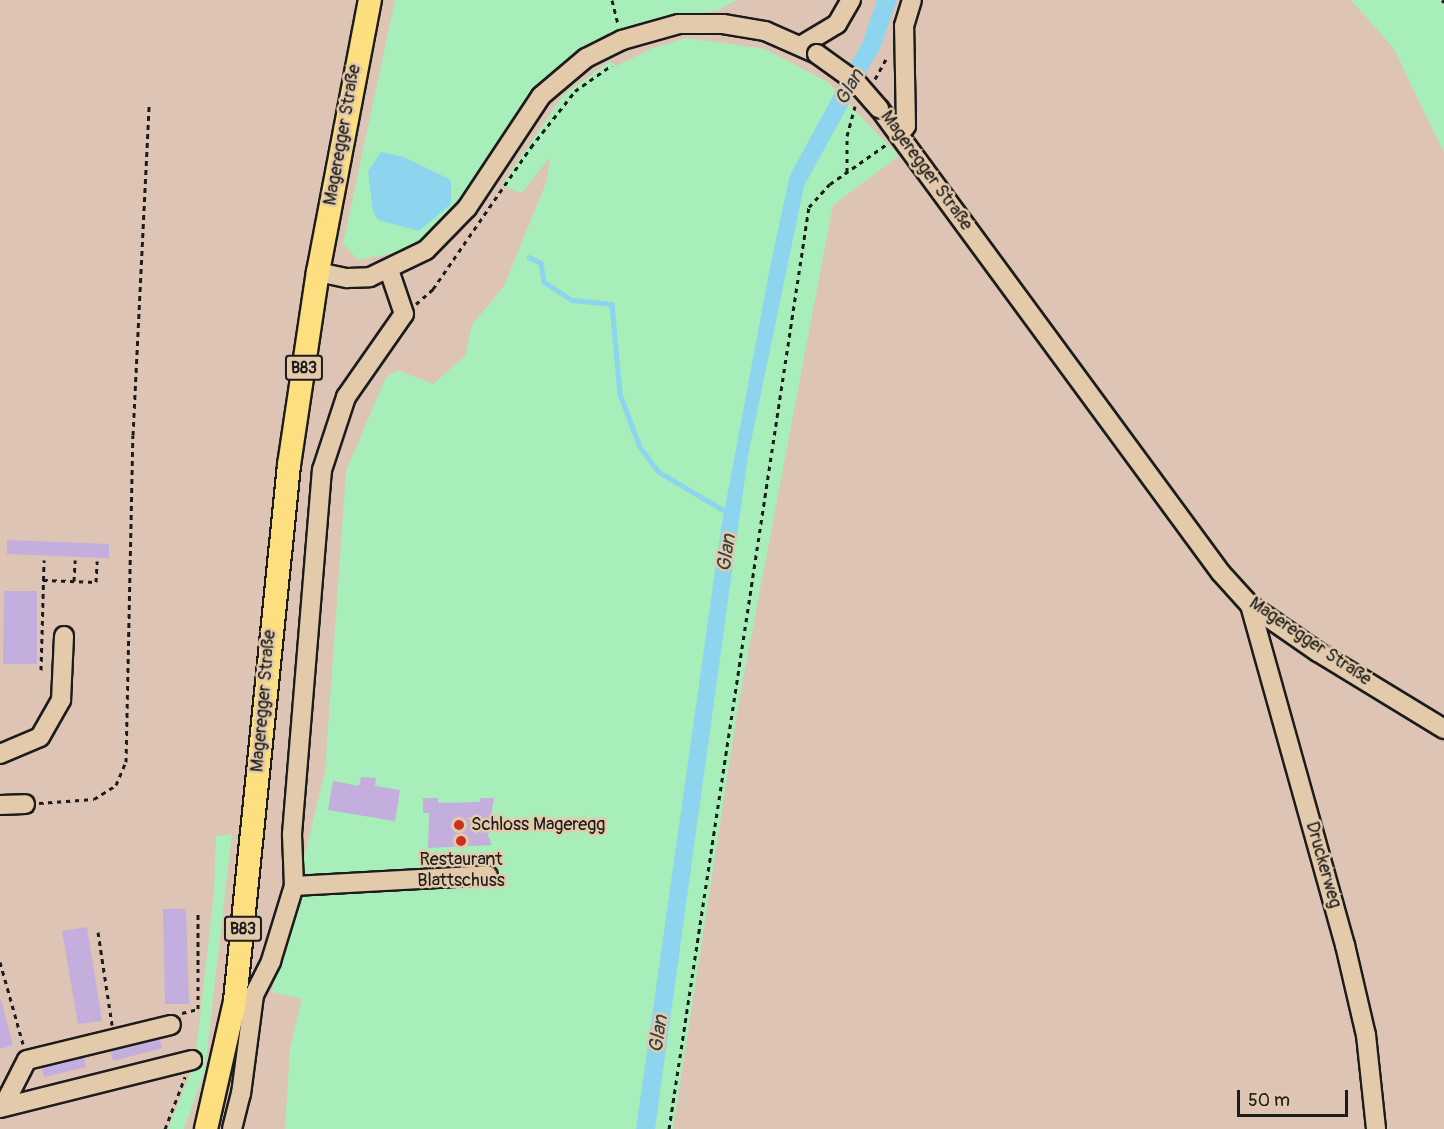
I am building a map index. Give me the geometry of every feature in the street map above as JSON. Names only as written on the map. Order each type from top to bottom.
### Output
[{"type":"main road","name":"Mageregger Straße","points":[[206,1129],[235,1001],[280,531],[318,272],[370,0]]},
{"type":"street","points":[[809,49],[837,24],[851,0]]},
{"type":"street","points":[[897,136],[906,126],[904,26],[912,0]]},
{"type":"street","name":"Mageregger Straße","points":[[318,272],[360,278],[389,270],[426,250],[455,223],[541,96],[586,58],[622,40],[680,24],[723,24],[765,31],[809,49],[856,82],[879,108],[897,136],[1221,573],[1250,605],[1318,652],[1444,729]]},
{"type":"street","points":[[232,1129],[241,1094],[254,995],[272,961],[294,886],[292,834],[322,471],[346,397],[404,314],[389,270]]},
{"type":"street","name":"Druckerweg","points":[[1250,605],[1345,945],[1366,1035],[1376,1129]]},
{"type":"street","points":[[0,754],[40,736],[61,700],[64,636]]},
{"type":"street","points":[[0,805],[26,804]]},
{"type":"street","points":[[294,886],[488,875]]},
{"type":"street","points":[[5,1107],[22,1064],[27,1060],[171,1025]]},
{"type":"street","points":[[5,1107],[192,1060]]},
{"type":"path","points":[[612,0],[622,40]]},
{"type":"path","points":[[404,314],[433,289],[531,147],[575,91],[619,60]]},
{"type":"path","points":[[26,804],[94,799],[116,784],[126,762],[133,435],[149,106]]},
{"type":"path","points":[[847,172],[846,149],[851,117]]},
{"type":"path","points":[[669,1129],[809,207],[847,172],[897,136]]},
{"type":"path","points":[[41,670],[44,560]]},
{"type":"path","points":[[74,581],[75,560]]},
{"type":"path","points":[[43,580],[96,582],[97,561]]},
{"type":"path","points":[[171,1025],[172,1016],[198,1009],[198,913]]},
{"type":"path","points":[[98,932],[115,1038]]},
{"type":"path","points":[[0,962],[27,1060]]},
{"type":"path","points":[[165,1129],[192,1060]]},
{"type":"green space","points":[[395,0],[737,0],[719,10],[640,23],[606,34],[539,84],[439,231],[394,253],[358,260],[343,244]]},
{"type":"green space","points":[[1351,0],[1444,0],[1444,153],[1394,49]]},
{"type":"green space","points":[[687,38],[765,49],[828,82],[899,156],[833,205],[739,701],[673,1129],[285,1129],[290,1049],[302,999],[272,992],[325,771],[346,471],[386,377],[397,370],[433,384],[465,356],[472,325],[504,286],[546,183],[550,157],[522,193],[501,186],[563,95],[610,61],[616,66],[653,48]]},
{"type":"green space","points":[[232,834],[205,1070],[184,1129],[168,1129],[195,1061],[214,892],[216,836]]},
{"type":"water","name":"Glan","points":[[877,0],[897,0],[881,46],[804,186],[748,456],[655,1129],[636,1129],[721,529],[770,267],[790,175],[863,41]]},
{"type":"water","points":[[381,152],[404,157],[451,180],[451,204],[419,231],[378,220],[373,211],[368,171]]},
{"type":"building","points":[[7,540],[109,544],[109,558],[7,554]]},
{"type":"building","points":[[4,591],[37,591],[37,664],[3,664]]},
{"type":"building","points":[[361,777],[376,778],[375,786],[400,790],[395,821],[328,810],[333,781],[359,786]]},
{"type":"building","name":"Schloss Mageregg","points":[[423,798],[438,798],[438,803],[480,802],[480,798],[494,798],[488,836],[492,845],[428,848],[429,813],[423,813]]},
{"type":"building","points":[[163,909],[186,909],[189,1004],[165,1004]]},
{"type":"building","points":[[87,927],[102,1021],[78,1024],[62,931]]},
{"type":"building","points":[[0,1000],[13,1045],[0,1049]]},
{"type":"building","points":[[159,1036],[162,1048],[113,1061],[110,1048]]},
{"type":"building","points":[[83,1055],[86,1067],[44,1077],[41,1065]]},
{"type":"waterway","points":[[529,257],[541,263],[544,282],[572,300],[612,304],[620,394],[640,447],[659,472],[730,514]]},
{"type":"place","name":"Schloss Mageregg","points":[[459,825]]},
{"type":"place","name":"Restaurant Blattschuss","points":[[461,841]]}]
